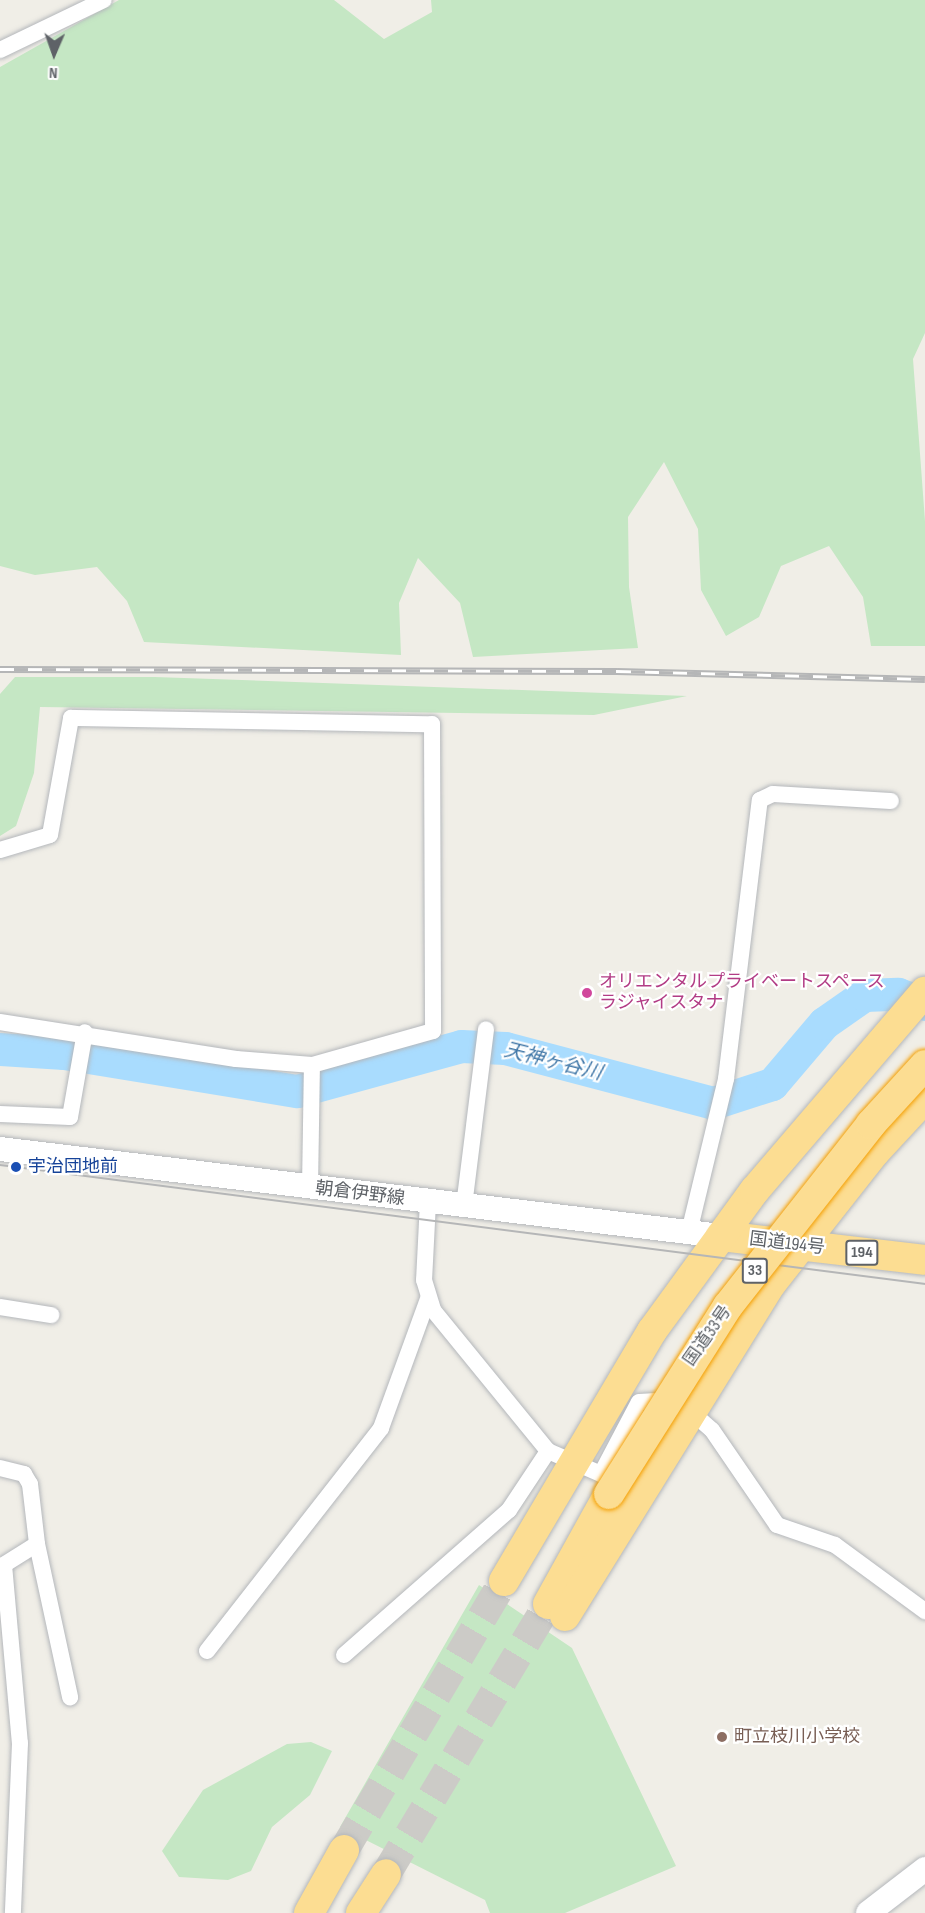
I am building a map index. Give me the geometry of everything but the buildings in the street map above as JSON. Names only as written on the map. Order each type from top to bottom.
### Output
[{"type":"highway","points":[[504,1581],[560,1457],[721,1236],[875,1046],[925,992]]},
{"type":"highway","name":"国道33号","points":[[689,1410],[557,1610],[609,1494],[729,1306],[863,1133],[925,1065]]},
{"type":"highway","points":[[798,1246],[925,1098]]},
{"type":"highway","name":"国道194号","points":[[721,1236],[925,1260]]},
{"type":"highway","name":"33","points":[[689,1410],[798,1246]]},
{"type":"highway","points":[[309,1913],[344,1850]]},
{"type":"highway","points":[[361,1913],[395,1880],[385,1913]]},
{"type":"main road","name":"朝倉伊野線","points":[[0,1149],[721,1236]]},
{"type":"main road","points":[[868,1913],[925,1869]]},
{"type":"street","points":[[0,50],[104,0]]},
{"type":"street","points":[[0,850],[50,835],[70,718],[432,724],[433,1031],[313,1070],[0,1022]]},
{"type":"street","points":[[689,1232],[726,1079],[760,800],[773,794],[891,801]]},
{"type":"street","points":[[464,1206],[486,1032]]},
{"type":"street","points":[[0,1114],[67,1119],[84,1036]]},
{"type":"street","points":[[310,1188],[313,1070]]},
{"type":"street","points":[[207,1651],[381,1428],[428,1299],[428,1202]]},
{"type":"street","points":[[428,1299],[560,1457],[594,1473],[606,1470],[634,1409],[645,1399],[689,1410],[712,1430],[777,1525],[835,1545],[925,1611]]},
{"type":"street","points":[[0,1307],[51,1315]]},
{"type":"street","points":[[344,1655],[509,1510],[560,1457]]},
{"type":"street","points":[[0,1468],[24,1474],[30,1484],[37,1544],[70,1696]]},
{"type":"street","points":[[13,1913],[20,1743],[4,1565],[37,1544]]},
{"type":"green space","points":[[119,0],[334,0],[384,39],[432,12],[431,0],[925,0],[925,333],[913,359],[925,521],[925,646],[871,646],[863,597],[829,546],[781,566],[759,617],[726,636],[701,590],[698,529],[664,462],[628,517],[629,587],[638,648],[473,657],[460,603],[418,558],[399,603],[401,655],[144,642],[127,601],[97,567],[35,575],[0,566],[0,67]]},
{"type":"green space","points":[[15,677],[155,677],[687,696],[594,715],[40,707],[34,773],[16,826],[0,836],[0,694]]},
{"type":"green space","points":[[479,1585],[572,1648],[676,1866],[565,1913],[490,1913],[485,1900],[340,1827]]},
{"type":"green space","points":[[311,1742],[332,1751],[310,1795],[272,1827],[251,1871],[228,1880],[179,1877],[162,1851],[203,1790],[287,1744]]},
{"type":"waterway","name":"天神ヶ谷川","points":[[0,1049],[64,1053],[297,1091],[461,1046],[505,1048],[713,1103],[772,1084],[824,1023],[864,995],[898,994],[925,1004]]},
{"type":"tunnel","points":[[344,1850],[504,1581]]},
{"type":"tunnel","points":[[386,1874],[548,1604]]},
{"type":"tram line","points":[[0,1165],[925,1284]]},
{"type":"railway","points":[[0,669],[617,671],[925,679]]},
{"type":"place","name":"オリエンタルプライベートスペース ラジャイスタナ","points":[[587,993]]},
{"type":"place","name":"宇治団地前","points":[[16,1167]]},
{"type":"place","name":"町立枝川小学校","points":[[722,1737]]}]
